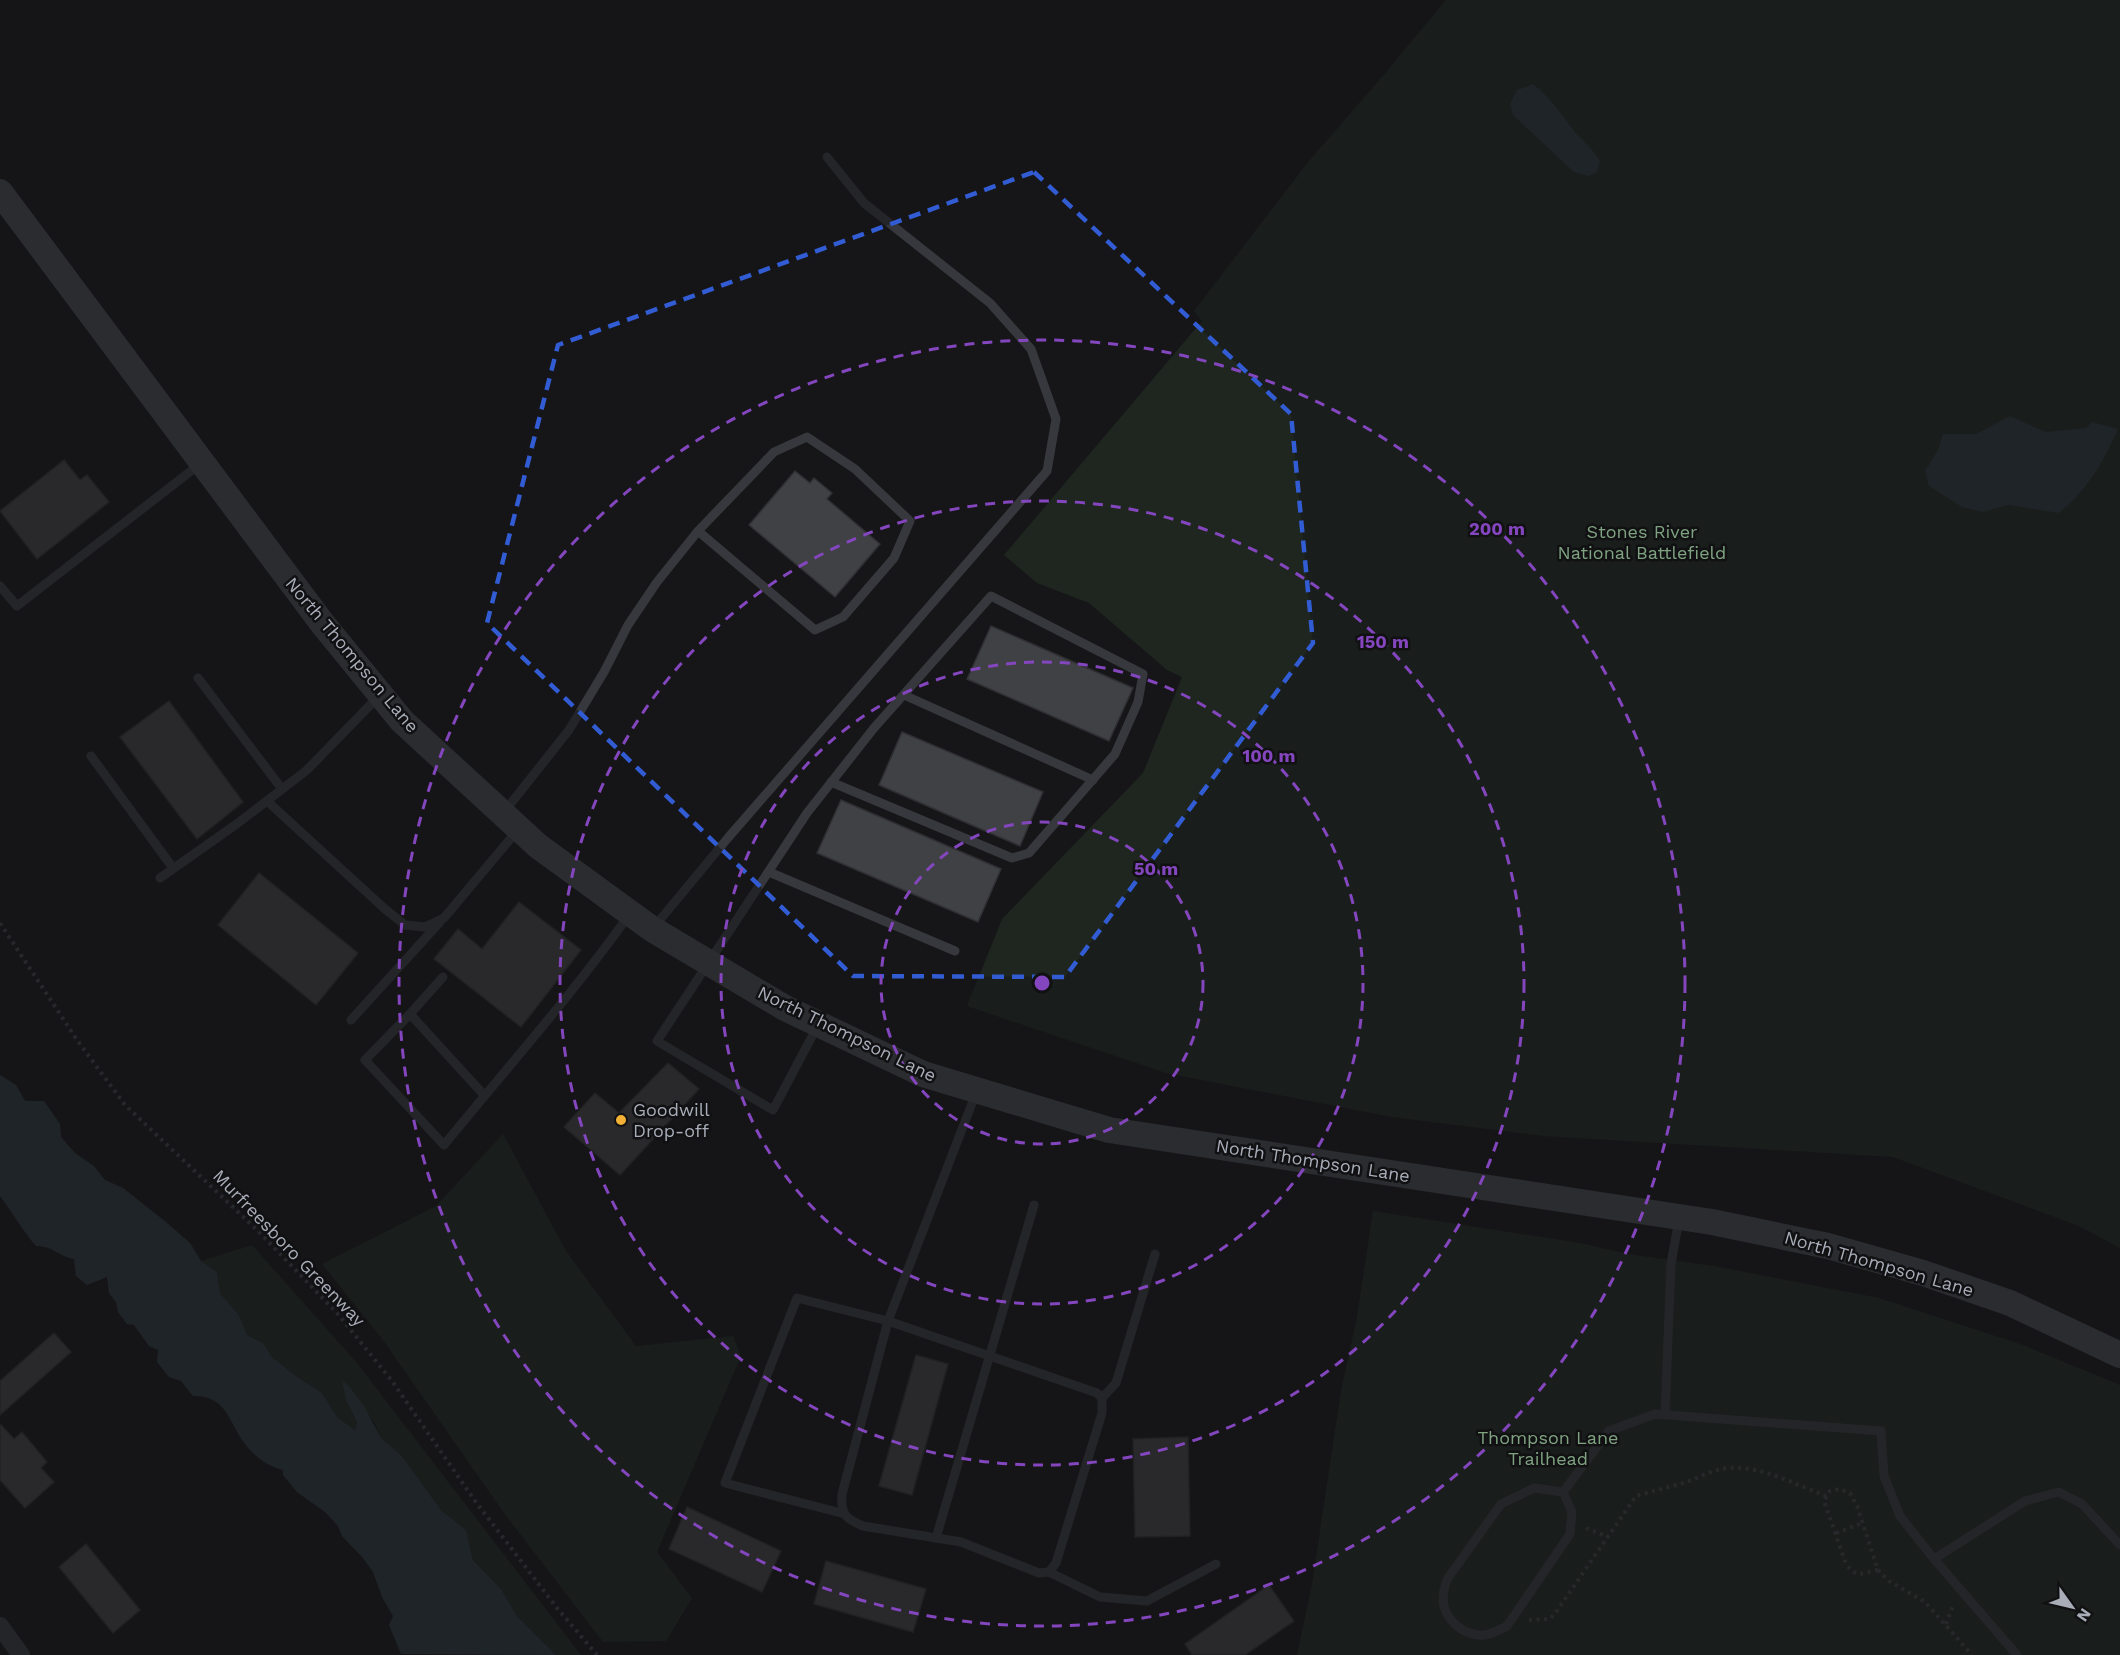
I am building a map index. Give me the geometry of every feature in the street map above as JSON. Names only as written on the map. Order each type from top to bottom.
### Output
[{"type":"main road","name":"North Thompson Lane","points":[[0,192],[322,623],[402,721],[538,846],[652,929],[785,1008],[922,1074],[1109,1130],[1680,1217],[1828,1246],[2010,1303],[2120,1355]]},
{"type":"street","points":[[0,1626],[21,1655]]},
{"type":"lane","points":[[652,929],[1047,471],[1056,419],[1031,349],[990,303],[864,203],[827,157]]},
{"type":"lane","points":[[351,1020],[444,918],[511,821],[569,730],[634,617],[657,582],[698,531],[774,452],[807,437],[855,470],[910,521],[894,558],[843,617],[815,630],[698,531]]},
{"type":"lane","points":[[0,586],[17,606],[202,463]]},
{"type":"lane","points":[[818,1024],[773,1110],[657,1041],[807,813],[831,783],[904,695],[991,596],[1143,674],[1138,702],[1115,754],[1029,853],[1012,858],[831,783]]},
{"type":"lane","points":[[198,678],[282,789]]},
{"type":"lane","points":[[160,878],[307,770],[380,694]]},
{"type":"lane","points":[[904,695],[1093,780]]},
{"type":"lane","points":[[91,756],[173,868]]},
{"type":"lane","points":[[267,801],[405,925],[425,927],[444,918]]},
{"type":"lane","points":[[769,872],[955,951]]},
{"type":"lane","points":[[443,977],[365,1060],[444,1144],[593,964],[630,913]]},
{"type":"lane","points":[[410,1014],[484,1095]]},
{"type":"lane","points":[[976,1090],[888,1321],[842,1494],[841,1506],[845,1514],[852,1521],[863,1526],[961,1542],[1039,1573],[1049,1572],[1100,1597],[1147,1601],[1216,1564]]},
{"type":"lane","points":[[936,1538],[1034,1205]]},
{"type":"lane","points":[[1665,1415],[1671,1264],[1680,1217]]},
{"type":"lane","points":[[1049,1572],[1056,1563],[1102,1413],[1102,1398],[1116,1383],[1155,1254]]},
{"type":"lane","points":[[845,1514],[725,1483],[797,1298],[888,1321],[1089,1389],[1102,1398]]},
{"type":"lane","points":[[1563,1491],[1609,1431],[1656,1414],[1881,1431],[1884,1476],[1900,1516],[2017,1655]]},
{"type":"lane","points":[[1534,1488],[1563,1491],[1572,1512],[1570,1534],[1507,1626],[1495,1633],[1482,1636],[1467,1632],[1456,1625],[1446,1615],[1443,1590],[1448,1578],[1501,1504],[1534,1488]]},
{"type":"lane","points":[[1934,1559],[2025,1501],[2059,1492],[2082,1504],[2120,1545]]},
{"type":"path","name":"Murfreesboro Greenway","points":[[0,922],[107,1083],[125,1105],[256,1229],[337,1312],[392,1381],[475,1501],[557,1608],[597,1655]]},
{"type":"path","points":[[1524,1622],[1533,1618],[1549,1619],[1554,1615],[1636,1496],[1670,1487],[1710,1472],[1730,1468],[1780,1478],[1826,1496]]},
{"type":"path","points":[[1878,1570],[1859,1574],[1851,1572],[1846,1564],[1824,1501],[1830,1491],[1840,1489],[1850,1493],[1857,1506],[1878,1570],[1889,1581],[1925,1602],[1972,1655]]},
{"type":"path","points":[[1571,1522],[1608,1537]]},
{"type":"path","points":[[1836,1533],[1863,1523]]},
{"type":"path","points":[[1946,1624],[1954,1602]]},
{"type":"highlighted area","points":[[1034,172],[1291,414],[1313,643],[1065,977],[853,976],[487,623],[558,345]]},
{"type":"green space","name":"Stones River National Battlefield","points":[[1446,0],[2120,0],[2120,1248],[2079,1226],[1893,1157],[1543,1136],[1392,1117],[1166,1073],[967,1006],[1002,919],[1143,773],[1182,677],[1167,670],[1089,603],[1037,583],[1004,555],[1202,321],[1194,311],[1308,162]]},
{"type":"green space","points":[[503,1134],[566,1251],[636,1346],[733,1336],[741,1356],[657,1552],[692,1598],[666,1641],[603,1642],[504,1513],[383,1340],[322,1264],[436,1206]]},
{"type":"green space","name":"Thompson Lane Trailhead","points":[[1373,1211],[1580,1243],[1628,1254],[1714,1266],[1879,1298],[2023,1345],[2120,1385],[2120,1655],[1297,1655],[1312,1584],[1341,1391],[1357,1317]]},
{"type":"green space","points":[[252,1245],[357,1363],[581,1655],[556,1655],[517,1616],[501,1589],[473,1560],[466,1530],[441,1510],[402,1456],[381,1438],[373,1420],[346,1400],[357,1422],[355,1430],[337,1417],[322,1393],[272,1357],[263,1343],[247,1335],[239,1315],[220,1293],[217,1272],[201,1261]]},
{"type":"shaded area","points":[[1533,84],[1551,101],[1600,161],[1597,172],[1588,176],[1574,172],[1513,115],[1510,104],[1517,90]]},
{"type":"shaded area","points":[[2010,416],[2046,432],[2086,428],[2092,422],[2118,429],[2087,485],[2059,513],[2008,505],[1983,512],[1962,507],[1929,486],[1925,471],[1938,450],[1943,434],[1976,434]]},
{"type":"shaded area","points":[[0,1075],[16,1085],[25,1101],[44,1101],[60,1124],[61,1137],[75,1153],[94,1166],[105,1180],[123,1188],[190,1243],[201,1261],[217,1272],[220,1293],[239,1315],[247,1335],[263,1343],[272,1357],[322,1393],[337,1417],[355,1430],[357,1422],[346,1400],[342,1380],[349,1386],[364,1406],[381,1438],[402,1456],[441,1510],[466,1530],[473,1560],[501,1589],[517,1616],[556,1655],[401,1654],[389,1625],[393,1616],[382,1597],[373,1572],[342,1536],[338,1526],[325,1512],[297,1492],[283,1475],[283,1470],[253,1453],[220,1405],[204,1397],[193,1396],[181,1381],[169,1377],[157,1362],[158,1350],[149,1346],[134,1325],[127,1324],[118,1312],[116,1302],[109,1293],[107,1277],[87,1285],[76,1276],[74,1259],[36,1246],[22,1228],[0,1196]]},
{"type":"building","points":[[64,460],[80,480],[87,475],[109,502],[37,559],[0,511]]},
{"type":"building","points":[[795,471],[810,483],[814,478],[832,493],[827,499],[880,544],[835,597],[749,525]]},
{"type":"building","points":[[991,626],[1133,688],[1109,741],[967,679]]},
{"type":"building","points":[[169,701],[243,802],[197,839],[120,737]]},
{"type":"building","points":[[902,732],[1043,792],[1020,846],[879,785]]},
{"type":"building","points":[[841,800],[1001,869],[978,922],[817,853]]},
{"type":"building","points":[[259,873],[358,953],[316,1005],[218,925]]},
{"type":"building","points":[[519,902],[581,950],[521,1027],[434,959],[458,929],[482,949]]},
{"type":"building","name":"Goodwill Drop-off","points":[[668,1063],[699,1089],[620,1175],[564,1127],[595,1093],[619,1113]]},
{"type":"building","points":[[54,1333],[71,1352],[0,1415],[0,1381]]},
{"type":"building","points":[[916,1355],[948,1364],[912,1495],[879,1486]]},
{"type":"building","points":[[0,1424],[14,1439],[22,1432],[47,1462],[41,1468],[54,1482],[25,1508],[0,1480]]},
{"type":"building","points":[[1188,1437],[1190,1536],[1135,1537],[1133,1439]]},
{"type":"building","points":[[687,1507],[781,1551],[762,1592],[669,1549]]},
{"type":"building","points":[[86,1544],[140,1610],[113,1633],[59,1567]]},
{"type":"building","points":[[826,1561],[926,1589],[913,1632],[814,1604]]},
{"type":"building","points":[[1269,1585],[1294,1621],[1245,1655],[1192,1655],[1185,1644]]},
{"type":"place","name":"Goodwill Drop-off","points":[[621,1120]]}]
